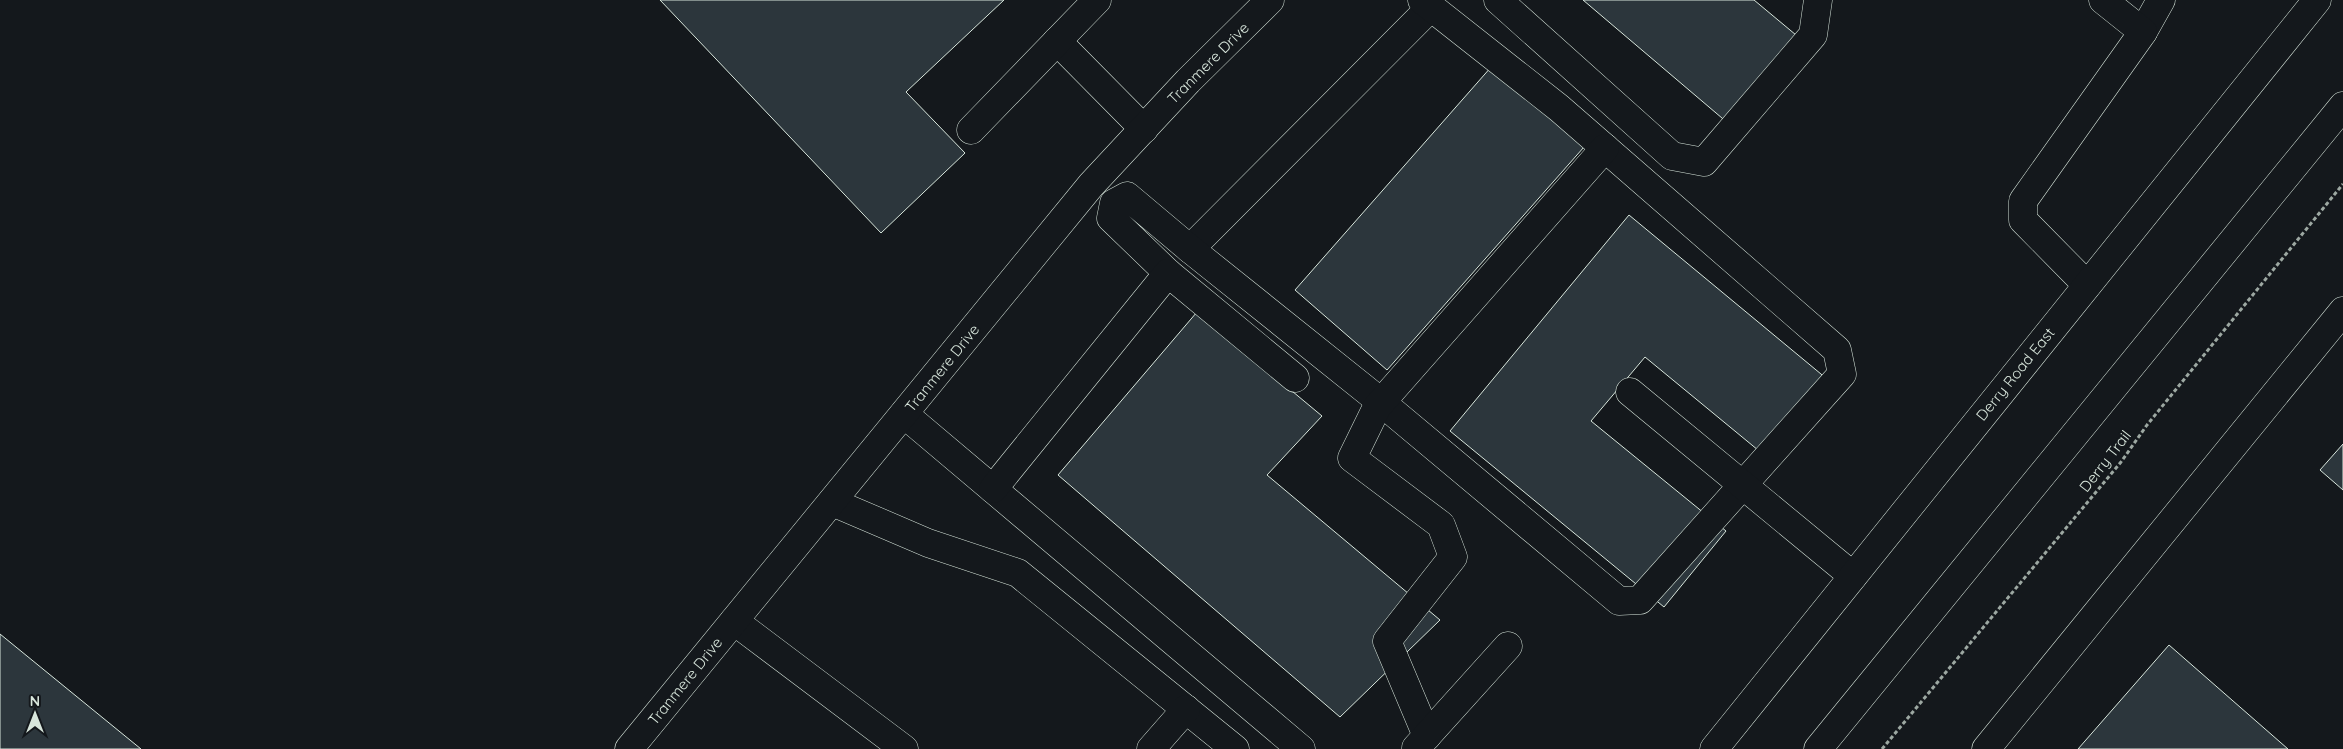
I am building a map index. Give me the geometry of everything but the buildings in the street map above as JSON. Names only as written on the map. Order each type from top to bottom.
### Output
[{"type":"main road","points":[[970,130],[1097,0]]},
{"type":"main road","name":"Tranmere Drive","points":[[629,749],[1091,185],[1188,82],[1270,0]]},
{"type":"main road","points":[[1498,0],[1672,156],[1704,162],[1813,35],[1818,0]]},
{"type":"main road","points":[[2103,0],[2143,32]]},
{"type":"main road","points":[[2087,285],[2022,220],[2023,201],[2143,32],[2161,0]]},
{"type":"main road","name":"Derry Road East","points":[[1714,749],[2317,0]]},
{"type":"main road","points":[[1114,203],[1127,196],[1190,249],[1381,402],[1619,601],[1640,600],[1842,374],[1837,350],[1559,108],[1426,3],[1190,249]]},
{"type":"main road","points":[[1057,41],[1144,130]]},
{"type":"main road","points":[[1818,749],[2343,106]]},
{"type":"main road","points":[[1508,646],[1421,743],[1387,642],[1453,557],[1441,526],[1352,458],[1376,407],[1605,148]]},
{"type":"main road","points":[[1091,185],[1114,203]]},
{"type":"main road","points":[[1114,203],[1111,218],[1168,273],[1295,378]]},
{"type":"main road","points":[[993,489],[1168,273]]},
{"type":"main road","points":[[1986,749],[2343,311]]},
{"type":"main road","points":[[1630,392],[1853,576]]},
{"type":"main road","points":[[904,414],[1301,749]]},
{"type":"main road","points":[[832,502],[928,543],[1018,573],[1235,749]]},
{"type":"main road","points":[[734,621],[904,749]]},
{"type":"main road","points":[[1151,749],[1186,709]]},
{"type":"path","name":"Derry Trail","points":[[1882,749],[2121,462],[2147,424],[2343,184]]}]
